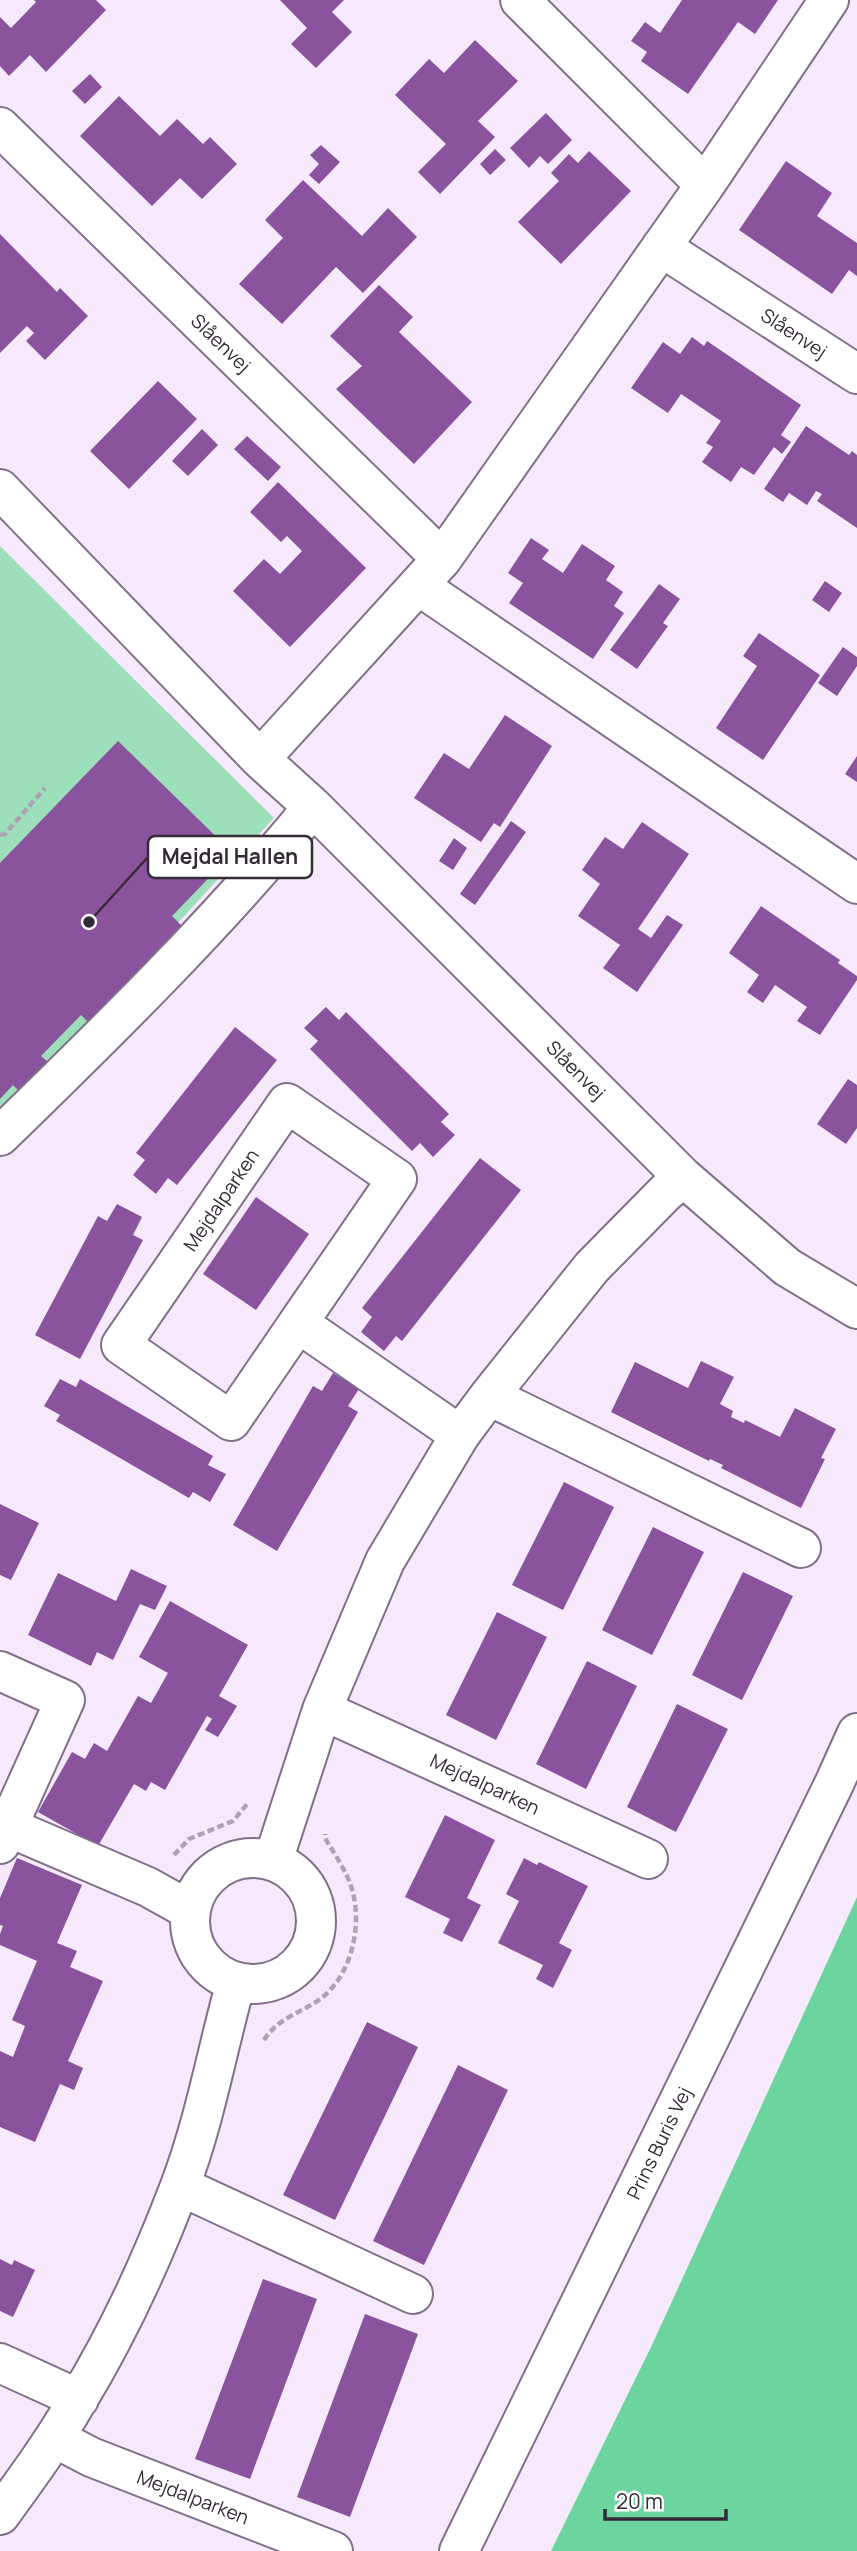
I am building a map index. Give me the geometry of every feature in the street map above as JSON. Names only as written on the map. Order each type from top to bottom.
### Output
[{"type":"street","points":[[520,0],[705,185]]},
{"type":"street","points":[[260,758],[431,573],[705,185],[829,0]]},
{"type":"street","name":"Slåenvej","points":[[0,127],[431,573],[857,884]]},
{"type":"street","name":"Slåenvej","points":[[661,247],[857,374]]},
{"type":"street","name":"Slåenvej","points":[[0,489],[260,758],[313,807],[683,1177],[787,1267],[857,1309]]},
{"type":"street","points":[[0,1136],[141,999],[219,917],[313,807]]},
{"type":"street","name":"Mejdalparken","points":[[287,1103],[397,1179],[298,1324],[231,1421],[121,1345],[287,1103]]},
{"type":"street","points":[[273,1861],[322,1710],[385,1561],[460,1435],[593,1268],[683,1177]]},
{"type":"street","points":[[298,1324],[460,1435]]},
{"type":"street","points":[[489,1396],[801,1548]]},
{"type":"street","points":[[0,1671],[65,1700],[4,1835],[148,1887],[191,1911]]},
{"type":"street","name":"Mejdalparken","points":[[322,1710],[648,1859]]},
{"type":"street","name":"Prins Buris Vej","points":[[460,2551],[857,1733]]},
{"type":"street","points":[[246,1858],[273,1861],[298,1875],[313,1898],[317,1926],[308,1953],[290,1973],[264,1984],[236,1982],[215,1972],[200,1955],[192,1934],[191,1911],[201,1885],[220,1867],[246,1858]]},
{"type":"street","points":[[0,2515],[55,2438],[79,2399],[130,2302],[180,2186],[211,2086],[236,1982]]},
{"type":"street","points":[[180,2186],[413,2294]]},
{"type":"street","points":[[0,2363],[79,2399]]},
{"type":"street","name":"Mejdalparken","points":[[55,2438],[91,2457],[333,2551]]},
{"type":"path","points":[[0,835],[5,834],[45,788]]},
{"type":"path","points":[[148,1887],[189,1839],[233,1821],[247,1804],[252,1792]]},
{"type":"path","points":[[261,2050],[265,2038],[282,2021],[325,1995],[348,1965],[357,1924],[351,1886],[325,1838],[325,1830]]},
{"type":"green space","points":[[0,546],[274,818],[0,1117]]},
{"type":"green space","points":[[857,1897],[857,2551],[551,2551],[652,2345]]},
{"type":"building","points":[[34,0],[96,0],[106,10],[46,72],[30,55],[9,76],[0,66],[0,17],[11,28],[36,2]]},
{"type":"building","points":[[280,0],[344,0],[332,12],[352,32],[316,68],[291,44],[307,28]]},
{"type":"building","points":[[682,0],[778,0],[755,34],[738,22],[688,94],[641,61],[647,52],[631,41],[645,22],[660,33]]},
{"type":"building","points":[[475,40],[518,81],[478,121],[495,137],[440,194],[418,172],[446,144],[395,95],[429,59],[444,73]]},
{"type":"building","points":[[90,74],[102,87],[85,104],[72,91]]},
{"type":"building","points":[[119,96],[160,136],[177,119],[203,144],[210,137],[237,164],[202,199],[180,178],[152,206],[80,136]]},
{"type":"building","points":[[546,113],[572,140],[548,164],[540,156],[529,168],[510,148]]},
{"type":"building","points":[[321,145],[340,162],[319,184],[309,175],[319,164],[310,155]]},
{"type":"building","points":[[495,149],[506,160],[490,175],[480,164]]},
{"type":"building","points":[[589,151],[631,191],[561,264],[518,222],[559,181],[551,173],[569,154],[578,163]]},
{"type":"building","points":[[786,161],[832,193],[817,216],[857,243],[857,276],[849,270],[832,294],[739,230]]},
{"type":"building","points":[[303,180],[362,236],[388,208],[417,237],[363,293],[336,267],[282,324],[239,284],[283,238],[265,220]]},
{"type":"building","points":[[0,234],[57,292],[60,288],[88,316],[45,360],[26,341],[34,333],[27,326],[0,353]]},
{"type":"building","points":[[379,285],[413,317],[399,332],[472,402],[414,464],[336,389],[362,366],[330,336]]},
{"type":"building","points":[[692,337],[704,346],[707,341],[801,405],[781,435],[791,442],[782,454],[774,447],[754,475],[741,467],[731,482],[702,462],[713,447],[706,443],[721,421],[681,394],[668,413],[631,388],[663,342],[680,354]]},
{"type":"building","points":[[158,381],[197,419],[129,489],[90,451]]},
{"type":"building","points":[[806,426],[849,455],[852,451],[857,455],[857,528],[817,501],[822,494],[816,491],[807,505],[789,493],[783,502],[764,489]]},
{"type":"building","points":[[202,429],[218,445],[188,476],[172,461]]},
{"type":"building","points":[[247,436],[281,467],[268,481],[234,449]]},
{"type":"building","points":[[278,482],[366,568],[290,647],[233,591],[264,559],[280,574],[302,551],[287,536],[281,542],[250,512]]},
{"type":"building","points":[[531,538],[549,550],[542,559],[563,573],[582,544],[615,566],[606,580],[623,592],[614,606],[624,613],[593,659],[509,603],[523,583],[508,573]]},
{"type":"building","points":[[825,581],[842,593],[829,612],[812,600]]},
{"type":"building","points":[[659,584],[680,599],[663,623],[668,626],[637,669],[610,650]]},
{"type":"building","points":[[759,633],[820,675],[763,760],[716,728],[757,666],[743,656]]},
{"type":"building","points":[[843,647],[857,657],[857,666],[837,696],[818,683]]},
{"type":"building","points":[[505,715],[552,746],[500,827],[494,823],[481,842],[414,798],[444,753],[469,769]]},
{"type":"building","points":[[118,741],[233,853],[172,916],[185,929],[91,1025],[81,1015],[41,1056],[49,1063],[20,1092],[13,1085],[0,1099],[0,863]]},
{"type":"building","points":[[857,756],[857,782],[845,774]]},
{"type":"building","points":[[511,821],[526,832],[475,905],[460,894]]},
{"type":"building","points":[[642,822],[689,854],[638,929],[651,938],[667,915],[683,925],[637,992],[603,968],[620,945],[578,916],[600,884],[582,870],[605,837],[623,849]]},
{"type":"building","points":[[454,838],[467,848],[453,870],[439,861]]},
{"type":"building","points":[[761,906],[840,960],[838,963],[857,976],[857,980],[820,1035],[797,1021],[807,1007],[775,985],[763,1003],[747,992],[759,975],[729,953]]},
{"type":"building","points":[[326,1007],[339,1020],[346,1012],[449,1114],[441,1122],[455,1135],[433,1157],[420,1143],[412,1151],[310,1049],[318,1041],[304,1028]]},
{"type":"building","points":[[235,1027],[277,1060],[177,1185],[168,1178],[156,1194],[133,1175],[145,1160],[136,1153]]},
{"type":"building","points":[[848,1079],[857,1085],[857,1128],[846,1144],[817,1124]]},
{"type":"building","points":[[480,1158],[521,1190],[402,1341],[396,1336],[384,1351],[361,1332],[372,1317],[362,1308]]},
{"type":"building","points":[[256,1197],[309,1234],[256,1310],[203,1274]]},
{"type":"building","points":[[117,1204],[142,1217],[133,1235],[143,1240],[80,1359],[35,1335],[98,1216],[107,1221]]},
{"type":"building","points":[[701,1361],[734,1377],[720,1404],[733,1411],[731,1417],[744,1423],[745,1420],[780,1437],[795,1408],[836,1429],[801,1508],[721,1468],[723,1465],[710,1459],[709,1461],[611,1412],[635,1362],[688,1388]]},
{"type":"building","points":[[333,1373],[359,1389],[348,1406],[358,1412],[277,1551],[233,1525],[313,1386],[322,1391]]},
{"type":"building","points":[[60,1379],[76,1387],[80,1379],[213,1456],[208,1465],[226,1474],[210,1502],[193,1492],[189,1498],[56,1421],[60,1415],[44,1406]]},
{"type":"building","points":[[564,1482],[614,1507],[563,1610],[512,1585]]},
{"type":"building","points":[[0,1504],[39,1523],[11,1580],[0,1575]]},
{"type":"building","points":[[653,1527],[704,1552],[652,1655],[602,1630]]},
{"type":"building","points":[[131,1569],[167,1586],[155,1610],[140,1604],[113,1660],[97,1652],[91,1666],[28,1635],[58,1573],[116,1601]]},
{"type":"building","points":[[743,1572],[793,1596],[742,1700],[692,1675]]},
{"type":"building","points":[[170,1601],[248,1645],[219,1696],[237,1706],[218,1737],[205,1730],[212,1719],[207,1716],[165,1790],[151,1782],[146,1791],[134,1784],[98,1846],[38,1812],[72,1752],[85,1759],[94,1743],[107,1751],[138,1696],[151,1703],[168,1673],[139,1657]]},
{"type":"building","points":[[497,1612],[547,1637],[496,1740],[446,1715]]},
{"type":"building","points":[[587,1661],[637,1686],[586,1789],[536,1764]]},
{"type":"building","points":[[677,1704],[728,1729],[676,1832],[627,1807]]},
{"type":"building","points":[[445,1815],[495,1840],[467,1898],[481,1905],[462,1942],[443,1933],[450,1919],[405,1897]]},
{"type":"building","points":[[17,1858],[82,1885],[57,1943],[77,1951],[70,1967],[103,1981],[68,2061],[83,2068],[74,2090],[60,2084],[35,2142],[0,2127],[0,2051],[13,2057],[25,2026],[12,2020],[37,1961],[0,1945],[3,1926],[0,1925],[0,1898]]},
{"type":"building","points":[[524,1858],[537,1865],[539,1862],[588,1886],[559,1943],[572,1950],[553,1988],[536,1979],[543,1965],[498,1943],[519,1901],[506,1894]]},
{"type":"building","points":[[367,2022],[418,2047],[335,2220],[283,2195]]},
{"type":"building","points":[[458,2065],[508,2090],[424,2265],[373,2241]]},
{"type":"building","points":[[0,2259],[12,2265],[14,2260],[35,2270],[13,2317],[0,2311]]},
{"type":"building","points":[[263,2279],[317,2299],[250,2479],[195,2459]]},
{"type":"building","points":[[365,2314],[418,2334],[350,2517],[297,2497]]},
{"type":"place","name":"Mejdal Hallen","points":[[89,922]]}]
